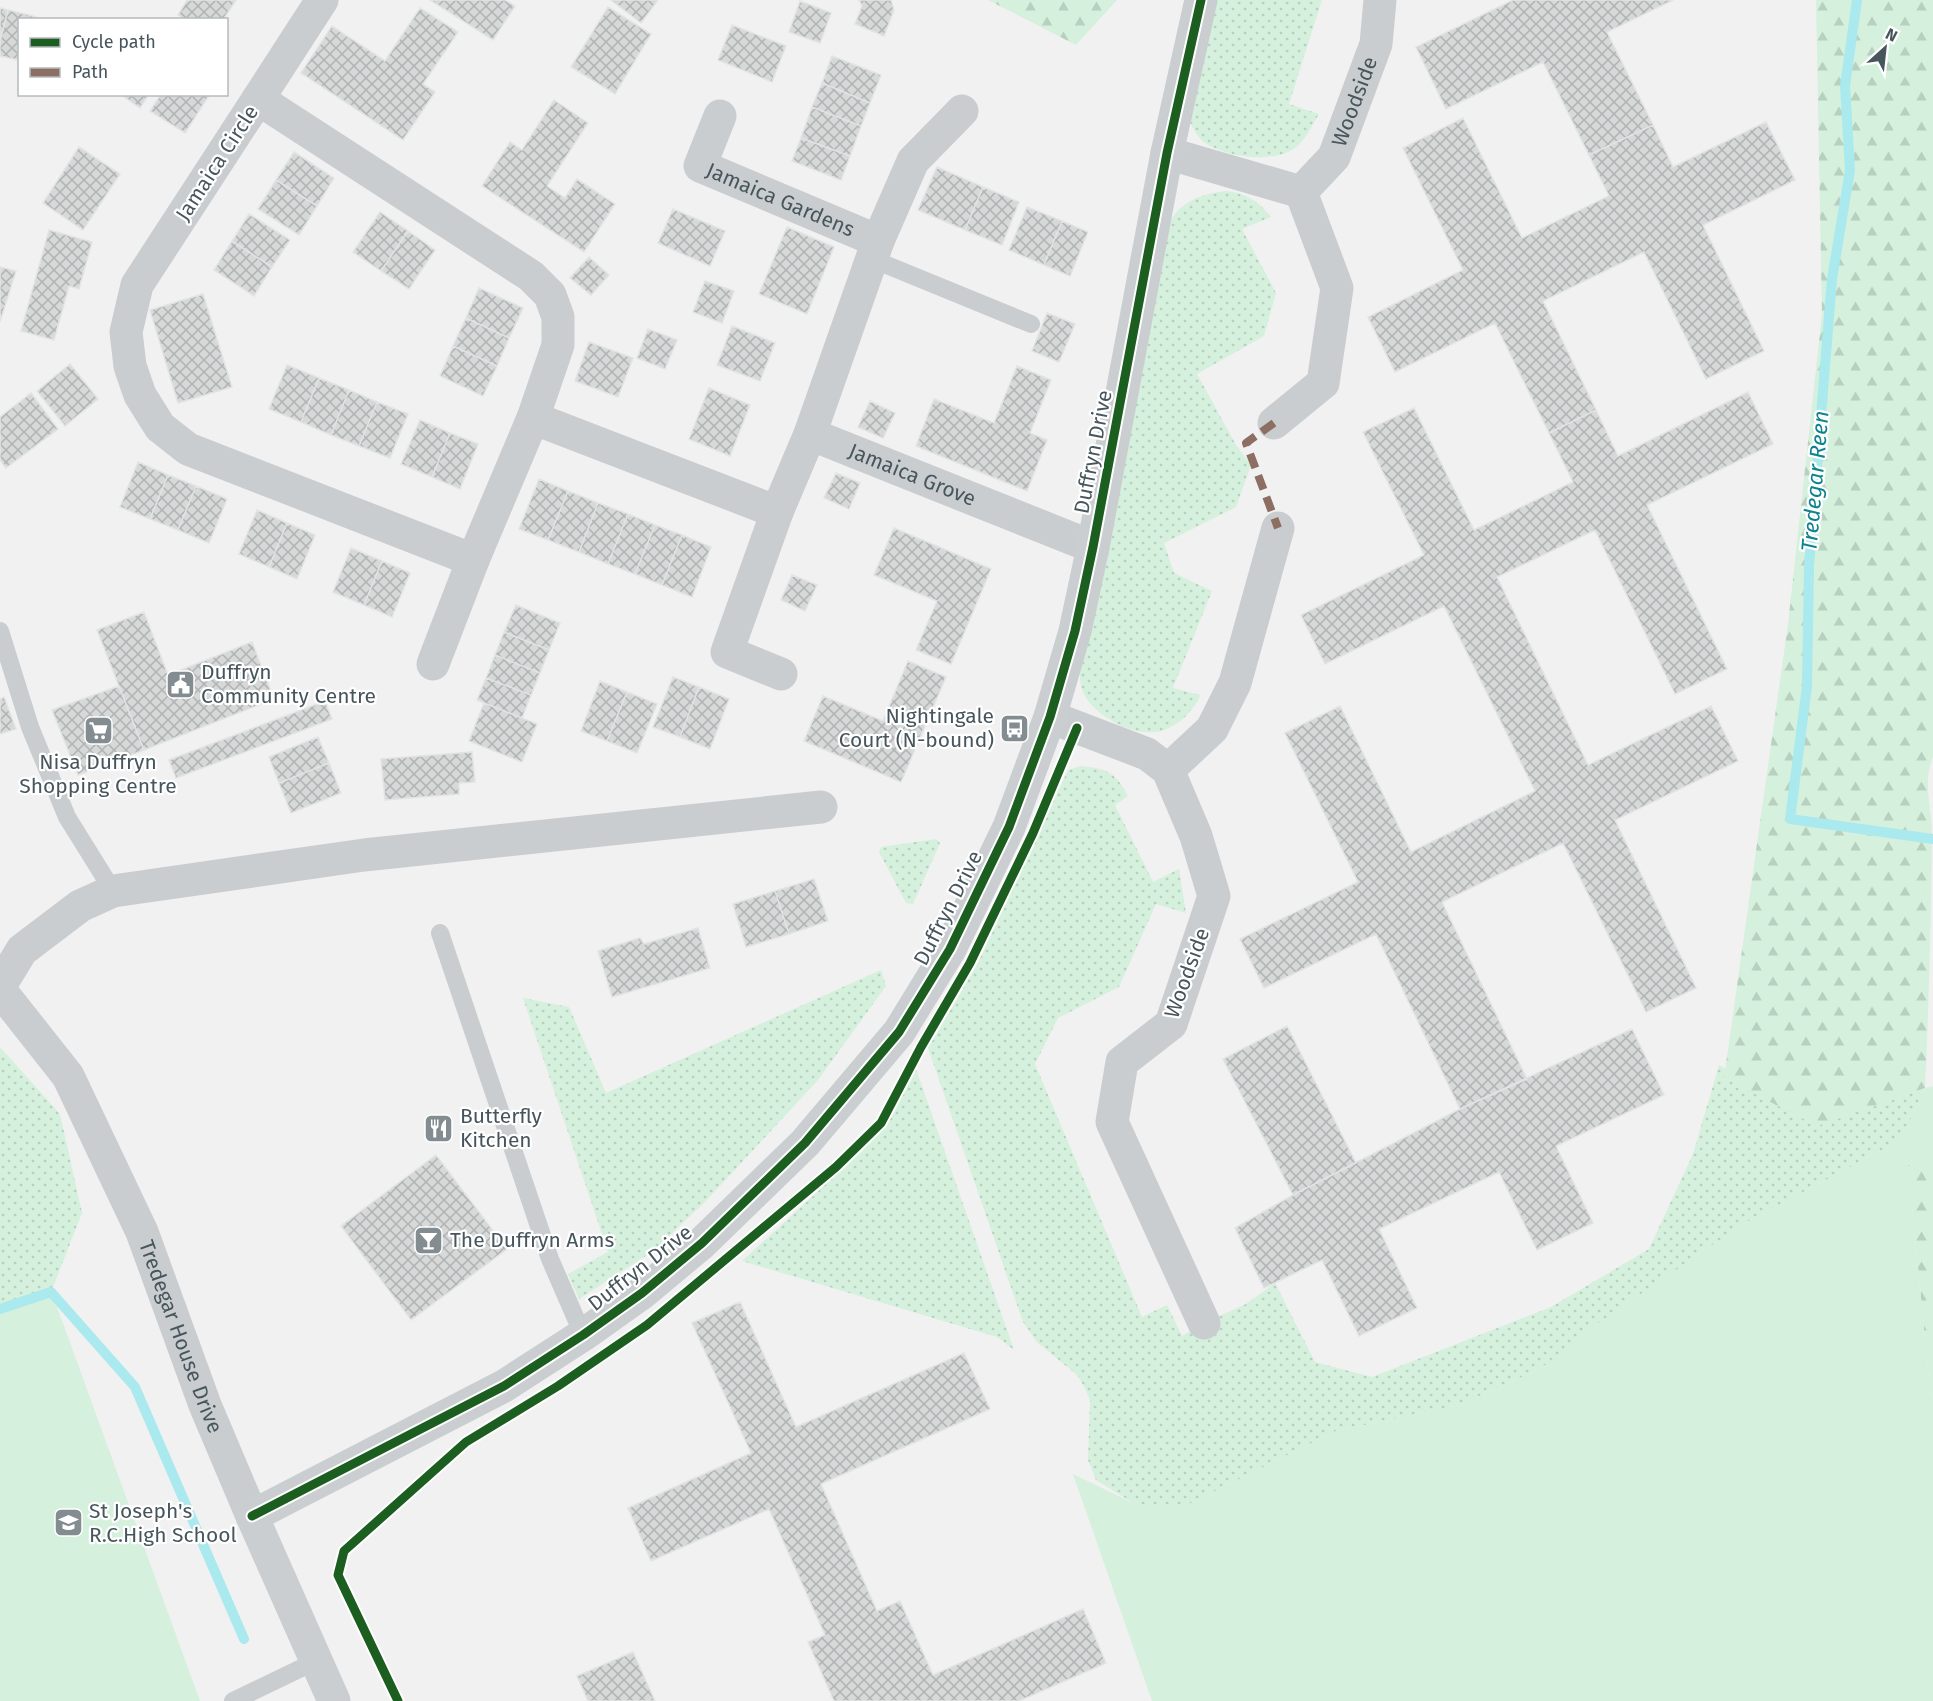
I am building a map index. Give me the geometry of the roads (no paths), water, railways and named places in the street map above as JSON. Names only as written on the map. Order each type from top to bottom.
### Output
[{"type":"street","points":[[258,99],[322,0]]},
{"type":"street","name":"Duffryn Drive","points":[[252,1516],[504,1386],[642,1293],[702,1243],[805,1143],[899,1032],[950,949],[1009,827],[1050,717],[1075,631],[1093,547],[1167,153],[1201,0]]},
{"type":"street","name":"Woodside","points":[[1301,192],[1334,157],[1376,44],[1380,0]]},
{"type":"street","name":"Jamaica Circle","points":[[433,664],[473,560],[533,418],[558,345],[558,317],[550,295],[531,276],[258,99],[137,285],[126,332],[130,366],[140,395],[160,427],[188,449],[473,560]]},
{"type":"street","name":"Jamaica Gardens","points":[[810,434],[875,250],[913,161],[962,111]]},
{"type":"street","name":"Jamaica Gardens","points":[[720,116],[700,166],[875,250]]},
{"type":"street","points":[[1167,153],[1301,192],[1337,288],[1323,382],[1274,423]]},
{"type":"street","points":[[533,418],[777,512]]},
{"type":"street","points":[[781,674],[727,652],[777,512],[810,434]]},
{"type":"street","name":"Jamaica Grove","points":[[810,434],[1093,547]]},
{"type":"street","points":[[1050,717],[1147,754],[1168,770],[1212,729],[1235,683],[1278,528]]},
{"type":"street","name":"Woodside","points":[[1168,770],[1196,836],[1214,896],[1171,1024],[1122,1062],[1112,1122],[1204,1323]]},
{"type":"street","name":"Tredegar House Drive","points":[[334,1701],[205,1406],[142,1232],[68,1076],[0,988],[22,950],[80,906],[113,891],[364,855],[821,807]]},
{"type":"lane","points":[[875,250],[1031,324]]},
{"type":"lane","points":[[0,631],[30,727],[67,817],[113,891]]},
{"type":"lane","points":[[440,933],[549,1259],[582,1335]]},
{"type":"lane","points":[[233,1701],[315,1661]]},
{"type":"waterway","name":"Tredegar Reen","points":[[1857,0],[1845,86],[1850,170],[1832,279],[1809,566],[1807,686],[1790,819],[1933,839]]},
{"type":"waterway","points":[[0,1309],[51,1292],[135,1387],[244,1639]]},
{"type":"place","name":"Duffryn Community Centre","points":[[180,684]]},
{"type":"place","name":"Nightingale Court (N-bound)","points":[[1015,728]]},
{"type":"place","name":"Nisa Duffryn Shopping Centre","points":[[98,731]]},
{"type":"place","name":"Butterfly Kitchen","points":[[439,1128]]},
{"type":"place","name":"The Duffryn Arms","points":[[429,1240]]},
{"type":"place","name":"St Joseph's R.C.High School","points":[[68,1523]]}]
